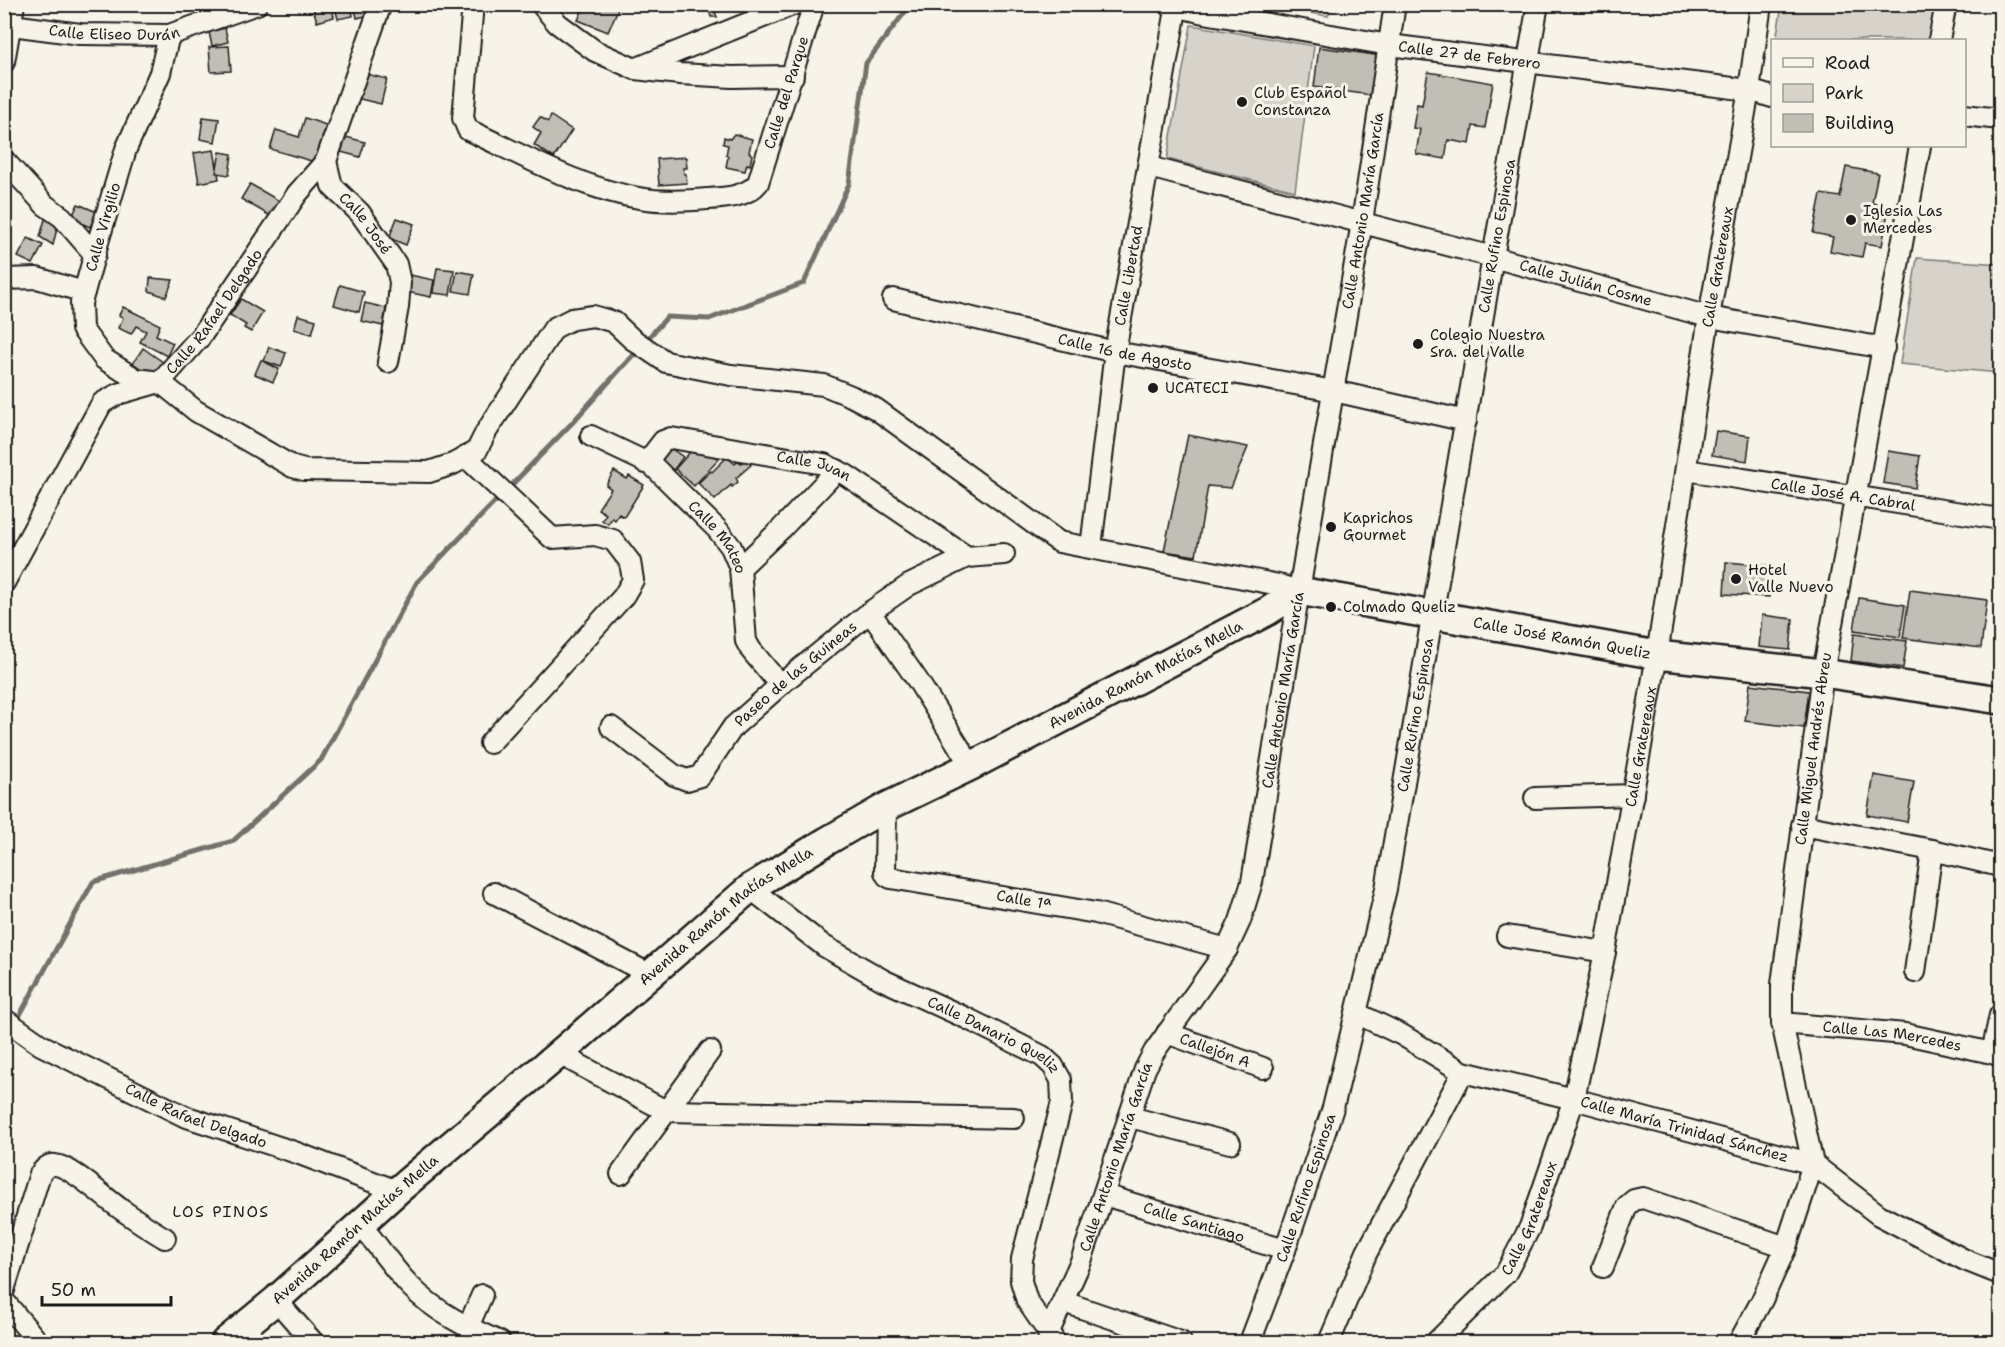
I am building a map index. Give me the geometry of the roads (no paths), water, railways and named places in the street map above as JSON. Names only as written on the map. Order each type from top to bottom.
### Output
[{"type":"street","points":[[4,63],[7,25],[14,4]]},
{"type":"street","name":"Calle Eliseo Durán","points":[[7,25],[80,34],[169,35],[257,4]]},
{"type":"street","name":"Calle Rafael Delgado","points":[[4,583],[102,403],[118,394],[160,382],[201,336],[297,194],[326,161],[381,4]]},
{"type":"street","name":"Calle del Parque","points":[[473,4],[463,118],[468,129],[546,167],[589,184],[639,198],[678,201],[719,198],[748,192],[758,183],[814,4]]},
{"type":"street","points":[[541,4],[557,23],[595,51],[635,69],[732,77],[793,76]]},
{"type":"street","points":[[635,69],[795,4]]},
{"type":"street","name":"Calle Antonio María García","points":[[1052,1338],[1104,1195],[1145,1069],[1167,1033],[1227,949],[1240,921],[1252,882],[1362,222],[1395,4]]},
{"type":"street","name":"Calle Rufino Espinosa","points":[[1250,1342],[1285,1250],[1333,1108],[1386,889],[1538,4]]},
{"type":"street","name":"Calle Gratereaux","points":[[1436,1342],[1506,1273],[1530,1227],[1574,1099],[1605,952],[1634,795],[1761,4]]},
{"type":"street","points":[[1939,39],[1946,4]]},
{"type":"street","name":"Calle 27 de Febrero","points":[[1174,5],[1389,45],[1749,90],[1771,96]]},
{"type":"street","name":"Calle Libertad","points":[[1091,547],[1115,352],[1149,167],[1174,5]]},
{"type":"street","name":"Calle Virgilio","points":[[160,382],[136,379],[104,359],[82,329],[81,303],[126,149],[160,73],[169,35]]},
{"type":"street","points":[[1966,115],[2001,120]]},
{"type":"street","name":"Calle Miguel Andrés Abreu","points":[[1813,1164],[1782,1023],[1782,984],[1823,673],[1920,147]]},
{"type":"street","points":[[4,160],[45,205],[62,217],[95,255]]},
{"type":"street","name":"Calle José","points":[[326,161],[332,186],[360,213],[396,264],[400,282],[398,307],[388,362]]},
{"type":"street","name":"Calle Julián Cosme","points":[[1149,167],[1493,257],[1709,317],[1884,348]]},
{"type":"street","points":[[4,279],[37,278],[84,292]]},
{"type":"street","name":"Calle 16 de Agosto","points":[[892,299],[1115,352],[1334,392],[1466,421]]},
{"type":"street","points":[[160,382],[196,411],[293,467],[304,470],[429,472],[453,464],[477,450],[486,432],[554,328],[572,320],[593,316],[614,322],[632,339],[666,362],[731,375],[824,386],[851,396],[876,409],[1059,542],[1091,547]]},
{"type":"street","name":"Calle Mateo","points":[[591,436],[651,465],[717,529],[731,547],[740,568],[746,641],[780,685]]},
{"type":"street","name":"Calle Juan","points":[[646,463],[663,441],[671,438],[824,464],[837,470],[967,557]]},
{"type":"street","points":[[466,457],[552,538],[595,535],[613,540],[630,562],[633,580],[623,597],[490,743]]},
{"type":"street","points":[[740,568],[837,470]]},
{"type":"street","name":"Calle José A. Cabral","points":[[1686,470],[2001,519]]},
{"type":"street","name":"Calle José Ramón Queliz","points":[[1091,547],[1299,591],[1657,655],[1823,673],[2001,700]]},
{"type":"street","name":"Paseo de las Guineas","points":[[611,727],[674,775],[687,780],[700,776],[733,727],[780,685],[870,612],[909,585],[967,557],[1004,554]]},
{"type":"street","name":"Avenida Ramón Matías Mella","points":[[225,1342],[750,888],[886,807],[971,766],[1268,611],[1299,591]]},
{"type":"street","points":[[870,612],[918,681],[971,766]]},
{"type":"street","points":[[1535,798],[1634,795]]},
{"type":"street","name":"Calle 1ª","points":[[886,807],[885,872],[891,878],[1096,913],[1227,949]]},
{"type":"street","points":[[1802,825],[2001,866]]},
{"type":"street","points":[[1915,972],[1932,850]]},
{"type":"street","name":"Calle Danario Queliz","points":[[750,888],[824,946],[883,980],[1042,1056],[1053,1066],[1060,1080],[1062,1102],[1022,1259],[1021,1281],[1027,1301],[1052,1338]]},
{"type":"street","points":[[494,893],[649,974]]},
{"type":"street","points":[[1508,936],[1605,952]]},
{"type":"street","name":"Calle María Trinidad Sánchez","points":[[1356,1013],[1402,1035],[1463,1072],[1574,1099],[1813,1164],[1879,1215],[1965,1260],[2001,1274]]},
{"type":"street","points":[[1996,1055],[2001,1015]]},
{"type":"street","name":"Calle Rafael Delgado","points":[[4,1019],[41,1045],[184,1116],[297,1153],[397,1191]]},
{"type":"street","name":"Calle Las Mercedes","points":[[1782,1023],[1905,1034],[1996,1055]]},
{"type":"street","name":"Callejón A","points":[[1167,1033],[1263,1068]]},
{"type":"street","points":[[621,1174],[710,1051]]},
{"type":"street","points":[[559,1054],[666,1111],[1014,1118]]},
{"type":"street","points":[[1329,1342],[1367,1252],[1463,1072]]},
{"type":"street","points":[[1130,1117],[1230,1143]]},
{"type":"street","points":[[4,1290],[40,1174],[44,1168],[52,1164],[61,1166],[89,1184],[126,1213],[165,1238]]},
{"type":"street","points":[[1739,1342],[1762,1300],[1785,1247],[1813,1164]]},
{"type":"street","name":"Calle Santiago","points":[[1104,1195],[1285,1250]]},
{"type":"street","points":[[1603,1267],[1627,1206],[1634,1200],[1643,1198],[1785,1247]]},
{"type":"street","points":[[360,1224],[410,1286],[429,1302],[468,1328],[500,1342]]},
{"type":"street","points":[[468,1328],[482,1295]]},
{"type":"street","points":[[276,1300],[313,1342]]},
{"type":"street","points":[[4,1301],[38,1342]]},
{"type":"street","points":[[1064,1302],[1181,1342]]},
{"type":"waterway","points":[[16,1022],[93,882],[233,841],[321,760],[417,582],[572,423],[667,317],[709,319],[804,283],[849,184],[866,63],[911,4]]},
{"type":"waterway","points":[[4,1044],[12,1031]]},
{"type":"place","name":"Club Español Constanza","points":[[1242,102]]},
{"type":"place","name":"Iglesia Las Mercedes","points":[[1851,220]]},
{"type":"place","name":"Colegio Nuestra Sra. del Valle","points":[[1418,344]]},
{"type":"place","name":"UCATECI","points":[[1153,388]]},
{"type":"place","name":"Kaprichos Gourmet","points":[[1331,527]]},
{"type":"place","name":"Hotel Valle Nuevo","points":[[1736,579]]},
{"type":"place","name":"Colmado Queliz","points":[[1331,607]]},
{"type":"district","name":"LOS PINOS","points":[[221,1211]]}]
